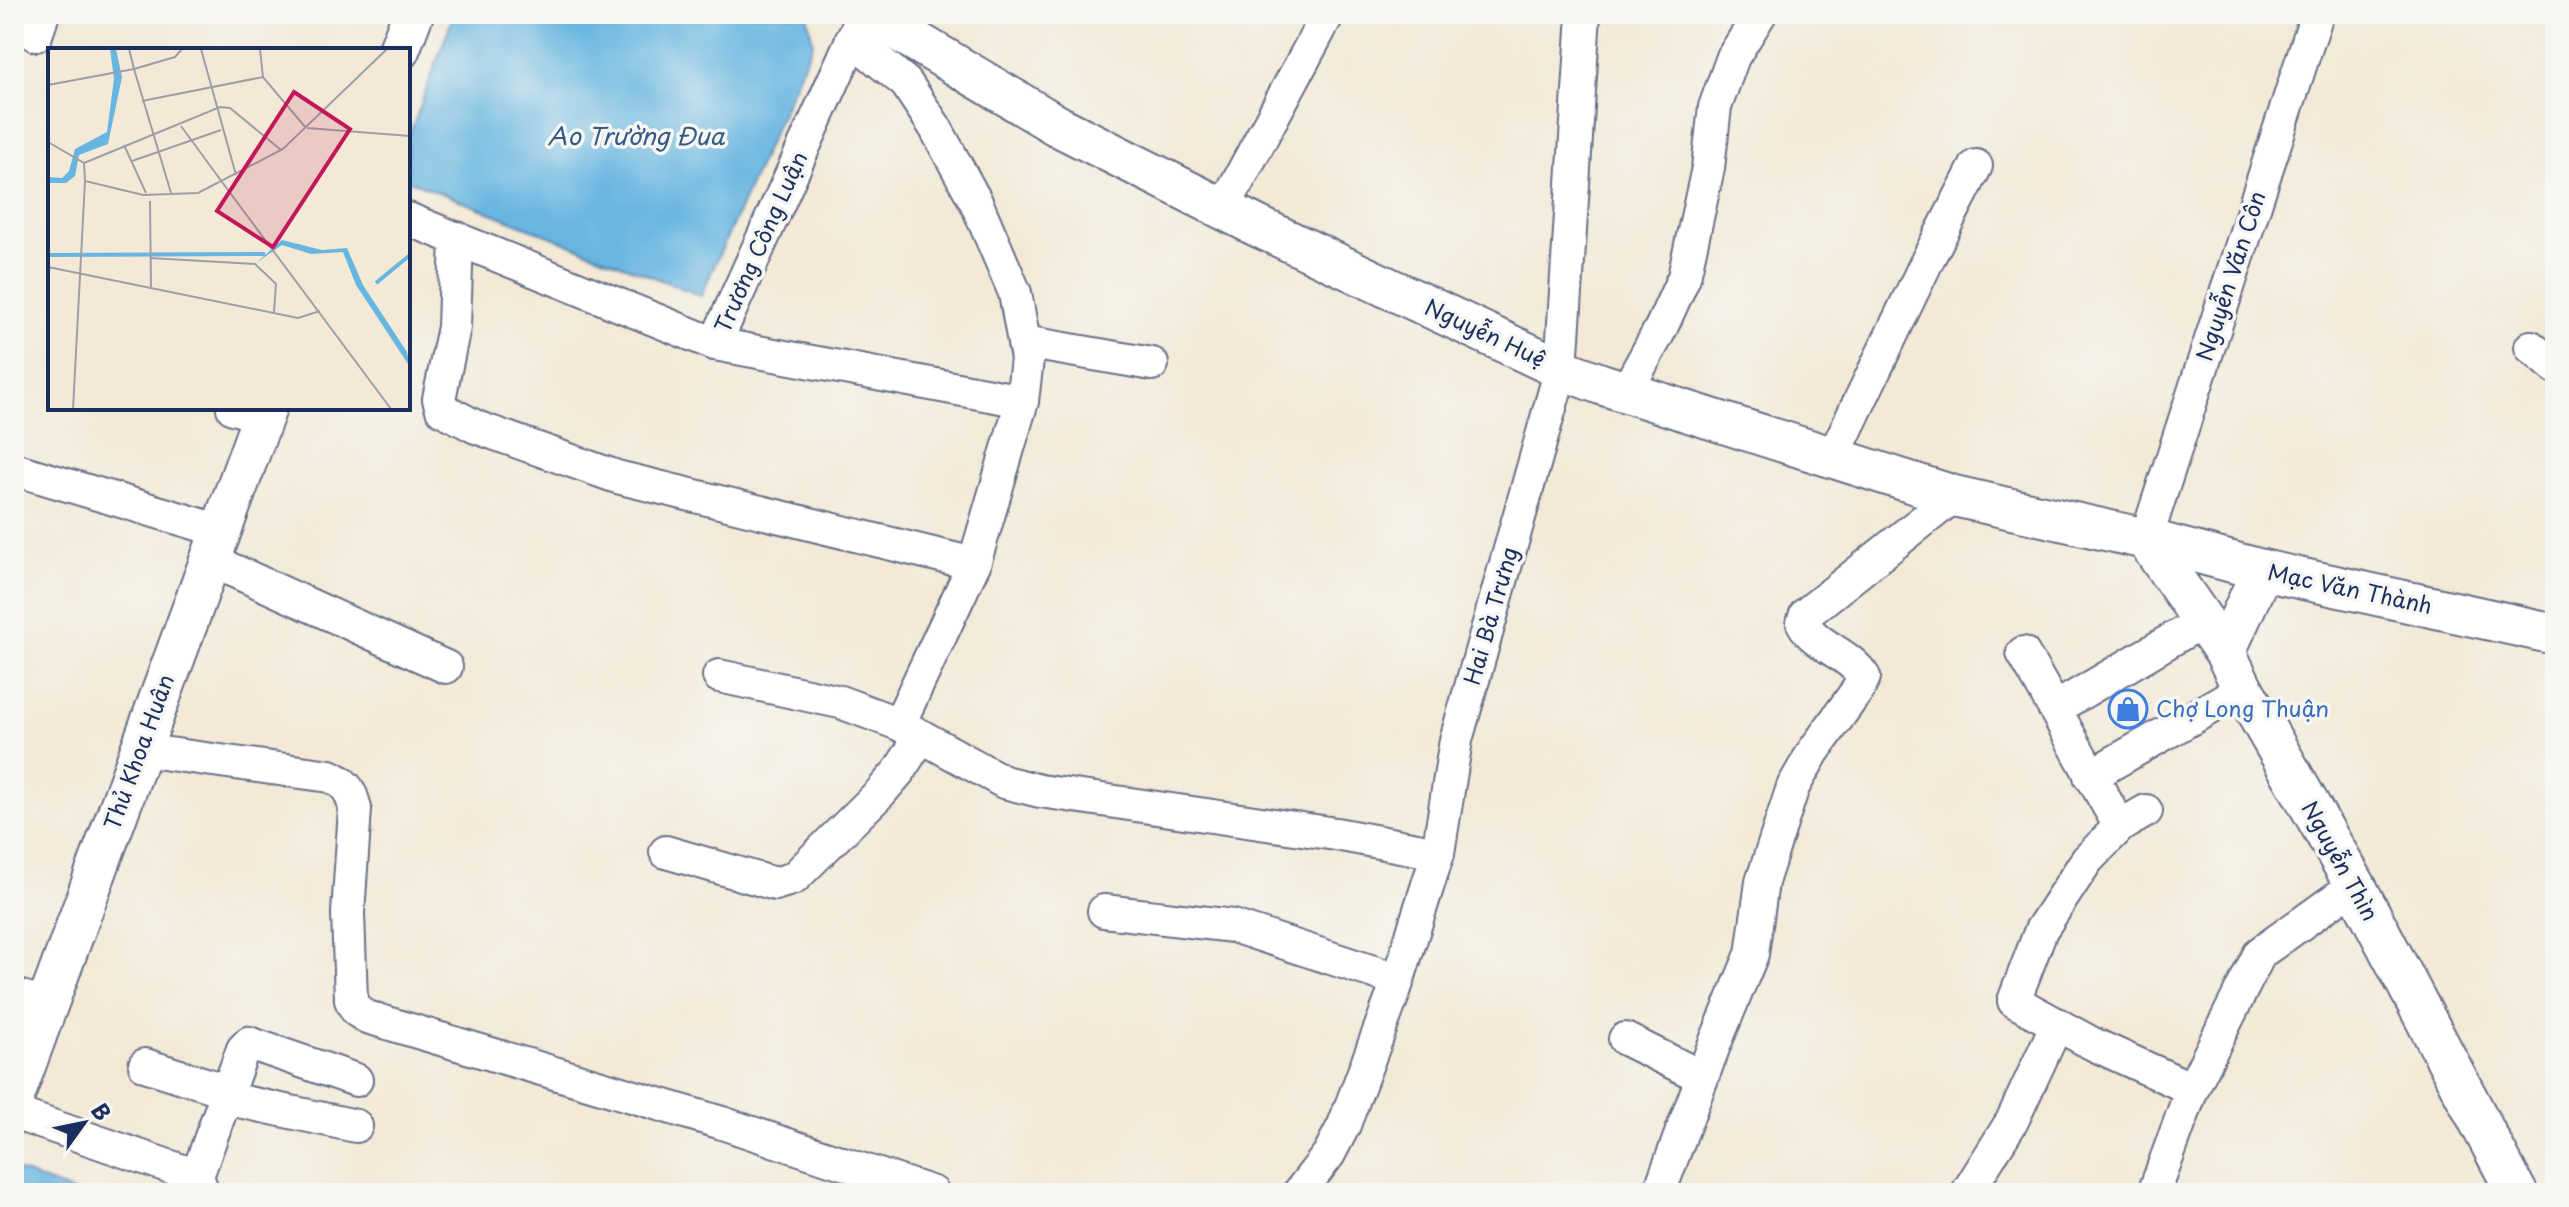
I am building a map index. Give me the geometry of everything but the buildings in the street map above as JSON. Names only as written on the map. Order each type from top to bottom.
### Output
[{"type":"main road","points":[[400,48],[413,14]]},
{"type":"main road","name":"Nguyễn Huệ","points":[[862,22],[1223,209],[1561,369],[1954,496],[2146,539]]},
{"type":"main road","name":"Thủ Khoa Huân","points":[[14,1096],[30,1000],[140,750],[215,546],[254,411]]},
{"type":"main road","name":"Mạc Văn Thành","points":[[2146,539],[2262,570],[2555,634]]},
{"type":"main road","name":"Nguyễn Thìn","points":[[2146,539],[2214,636],[2355,885],[2517,1193]]},
{"type":"main road","points":[[2214,636],[2262,570]]},
{"type":"street","points":[[1223,209],[1328,14]]},
{"type":"street","name":"Hai Bà Trưng","points":[[1299,1193],[1329,1154],[1344,1125],[1398,980],[1438,853],[1456,740],[1561,369],[1584,14]]},
{"type":"street","points":[[1626,392],[1661,328],[1684,277],[1708,168],[1715,107],[1733,57],[1760,14]]},
{"type":"street","name":"Nguyễn Văn Côn","points":[[2146,539],[2312,16]]},
{"type":"street","points":[[666,852],[775,884],[786,881],[794,878],[899,771],[910,730],[974,564],[1022,401],[1027,359],[1015,293],[1003,261],[976,202],[935,127],[862,22]]},
{"type":"street","name":"Trương Công Luận","points":[[410,220],[715,344],[862,22]]},
{"type":"street","points":[[1832,459],[1976,166]]},
{"type":"street","points":[[457,238],[454,327],[439,399],[442,409],[476,427],[617,477],[974,564]]},
{"type":"street","points":[[1024,342],[1152,364]]},
{"type":"street","points":[[715,344],[1022,401]]},
{"type":"street","points":[[14,469],[215,546],[446,667]]},
{"type":"street","points":[[1659,1193],[1752,954],[1762,882],[1793,787],[1864,677],[1855,663],[1808,631],[1803,623],[1806,614],[1954,496]]},
{"type":"street","points":[[2056,708],[2214,636]]},
{"type":"street","points":[[2023,653],[2056,708],[2090,776],[2133,819],[2087,860],[2041,930],[2014,1001],[2093,1044],[2192,1089]]},
{"type":"street","points":[[719,676],[840,702],[910,730],[1004,782],[1040,791],[1336,834],[1438,853]]},
{"type":"street","points":[[2090,776],[2243,689]]},
{"type":"street","points":[[140,750],[330,776],[343,782],[351,792],[355,809],[348,913],[351,1000],[357,1011],[367,1017],[722,1123],[933,1193]]},
{"type":"street","points":[[2154,1193],[2192,1089],[2260,953],[2355,885]]},
{"type":"street","points":[[1104,911],[1233,926],[1398,980]]},
{"type":"street","points":[[1967,1193],[2012,1121],[2057,1024]]},
{"type":"street","points":[[1625,1039],[1702,1077]]},
{"type":"street","points":[[14,1113],[200,1184],[226,1095],[243,1049],[249,1043],[356,1080]]},
{"type":"street","points":[[145,1065],[226,1095],[356,1126]]},
{"type":"water","name":"Ao Trường Đua","points":[[454,14],[807,14],[813,43],[701,296],[410,181],[410,134]]},
{"type":"water","points":[[14,1169],[75,1193],[14,1193]]},
{"type":"place","name":"Chợ Long Thuận","points":[[2128,709]]}]
